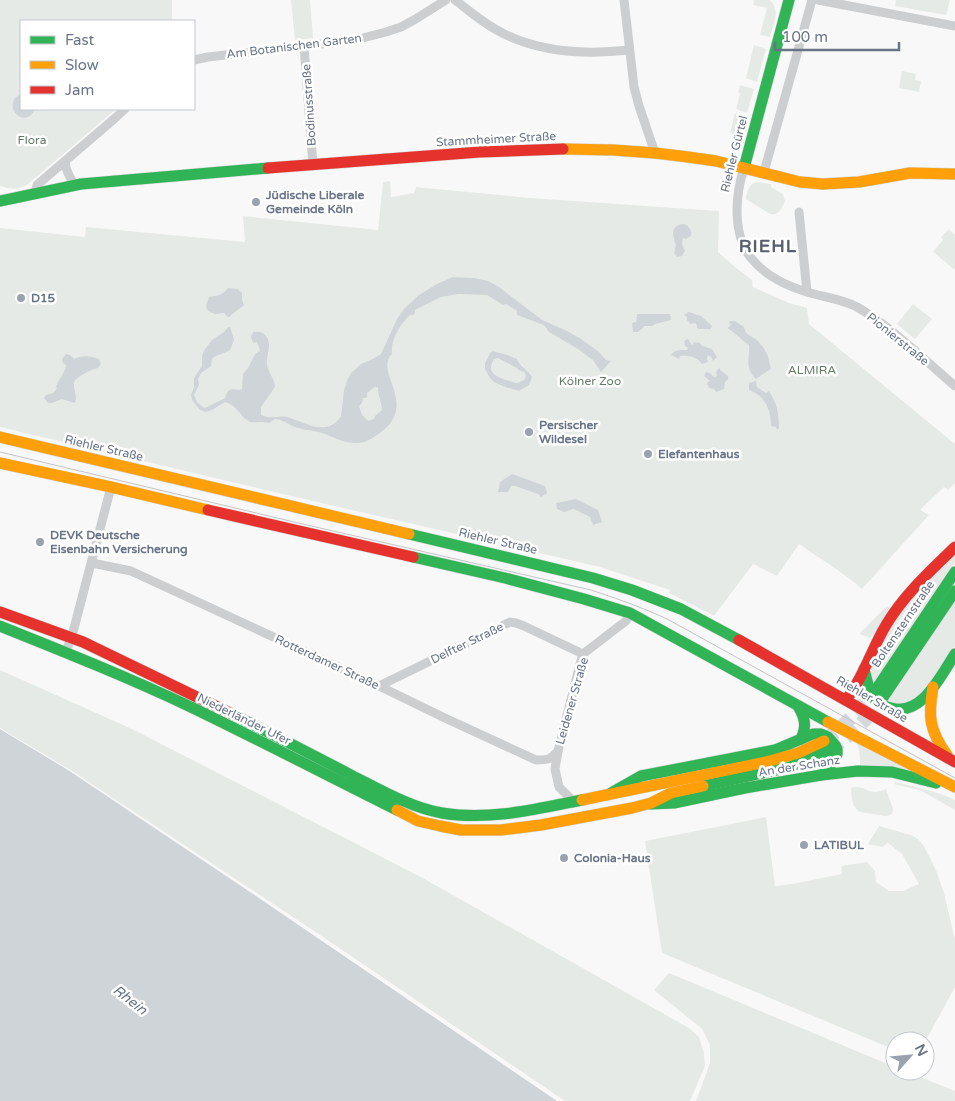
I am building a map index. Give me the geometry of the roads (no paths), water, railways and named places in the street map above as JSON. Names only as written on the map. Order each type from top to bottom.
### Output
[{"type":"main road","name":"Riehler Gürtel","points":[[744,168],[789,0]]},
{"type":"main road","name":"Stammheimer Straße","points":[[0,201],[75,185],[197,173],[480,152],[547,149],[613,150],[711,160],[800,182],[823,184],[859,182],[910,173],[955,174]]},
{"type":"main road","name":"Riehler Straße","points":[[0,437],[584,576],[647,594],[694,615],[955,762]]},
{"type":"main road","points":[[0,463],[505,578],[584,598],[630,613],[798,706],[955,788]]},
{"type":"main road","name":"Boltensternstraße","points":[[846,700],[854,689],[885,627],[895,612],[927,574],[955,547]]},
{"type":"main road","name":"Boltensternstraße","points":[[955,572],[878,695],[955,591]]},
{"type":"main road","name":"Niederländer Ufer","points":[[0,612],[71,637],[210,703],[390,795],[440,813],[461,815]]},
{"type":"main road","name":"Niederländer Ufer","points":[[0,626],[66,652],[218,720],[418,821],[443,828],[475,832]]},
{"type":"main road","points":[[864,669],[869,689],[874,698],[881,705],[900,710],[910,708],[918,703],[933,686],[955,654]]},
{"type":"main road","points":[[933,686],[930,707],[934,736],[947,755],[955,762]]},
{"type":"main road","points":[[798,706],[803,714],[806,729],[801,739]]},
{"type":"main road","name":"An der Schanz","points":[[607,796],[641,776],[773,750],[810,735],[818,734],[825,735],[831,739],[837,750],[837,756],[821,775]]},
{"type":"main road","name":"An der Schanz","points":[[461,815],[494,814],[607,796],[766,762],[827,745],[801,763],[790,767],[672,793],[647,804]]},
{"type":"main road","name":"An der Schanz","points":[[475,832],[504,831],[547,825],[647,804],[674,803],[821,775],[858,771],[892,772],[955,788]]},
{"type":"main road","points":[[547,825],[540,823],[537,814],[551,806]]},
{"type":"street","name":"Am Botanischen Garten","points":[[195,60],[355,40],[386,32],[414,20],[446,0]]},
{"type":"street","points":[[455,0],[496,30],[542,47],[590,53],[630,50]]},
{"type":"street","points":[[624,0],[634,87],[655,153]]},
{"type":"street","points":[[764,172],[812,0]]},
{"type":"street","points":[[818,0],[955,25]]},
{"type":"street","name":"Bodinusstraße","points":[[304,46],[313,165]]},
{"type":"street","points":[[36,193],[37,185],[124,110]]},
{"type":"street","points":[[65,162],[66,170],[75,185]]},
{"type":"street","name":"Riehler Gürtel","points":[[744,168],[738,191],[736,212],[741,239],[748,254],[760,268],[783,283],[807,292]]},
{"type":"street","points":[[799,216],[807,292]]},
{"type":"street","name":"Pionierstraße","points":[[807,292],[848,302],[871,315],[955,386]]},
{"type":"street","points":[[66,652],[92,563],[111,487]]},
{"type":"street","name":"Rotterdamer Straße","points":[[92,563],[132,571],[536,760],[552,758],[558,751]]},
{"type":"street","name":"Leidener Straße","points":[[574,802],[558,787],[555,769],[582,654],[626,621],[630,613]]},
{"type":"street","name":"Delfter Straße","points":[[379,686],[510,622],[524,626],[582,654]]},
{"type":"water","points":[[20,95],[20,110],[34,110],[30,115],[25,118],[16,114],[13,109],[15,98]]},
{"type":"water","points":[[684,224],[690,228],[691,236],[686,239],[683,238],[682,244],[685,251],[682,256],[677,257],[674,253],[676,245],[673,231],[676,226]]},
{"type":"water","points":[[453,277],[488,281],[499,287],[542,320],[581,339],[599,352],[606,360],[611,361],[601,372],[593,360],[578,349],[549,332],[544,325],[517,315],[517,311],[506,304],[503,305],[487,295],[458,294],[441,297],[415,310],[415,313],[410,315],[399,328],[394,338],[392,354],[388,361],[388,370],[396,400],[396,411],[391,422],[380,433],[365,442],[338,440],[319,432],[292,426],[277,419],[269,423],[250,422],[233,406],[225,402],[206,412],[200,410],[192,400],[194,378],[202,366],[202,355],[212,340],[228,327],[230,327],[234,340],[230,350],[212,359],[211,366],[201,373],[198,379],[199,385],[194,395],[197,402],[204,408],[225,398],[230,390],[242,389],[243,374],[255,354],[260,351],[257,342],[253,343],[251,337],[253,332],[259,332],[266,335],[268,341],[267,364],[275,387],[261,407],[261,415],[287,417],[316,427],[329,426],[335,423],[341,416],[344,390],[351,373],[361,364],[381,354],[397,319],[404,309],[419,295]],"holes":[[[375,387],[378,388],[382,410],[374,419],[368,421],[362,415],[359,406],[363,398],[367,397],[367,393]]]},
{"type":"water","points":[[228,288],[238,289],[242,293],[244,305],[228,317],[224,313],[215,314],[208,311],[206,306],[209,297],[220,295]]},
{"type":"water","points":[[689,312],[701,316],[712,326],[711,329],[699,329],[695,323],[690,324],[684,315]]},
{"type":"water","points":[[637,314],[670,314],[671,320],[652,326],[645,326],[638,332],[633,332],[632,323],[636,322]]},
{"type":"water","points":[[730,321],[735,321],[744,327],[746,333],[758,341],[768,356],[771,369],[756,379],[750,371],[748,363],[749,345],[727,328],[731,324],[729,323]]},
{"type":"water","points":[[688,339],[693,345],[694,342],[700,343],[702,346],[712,349],[717,357],[713,361],[708,355],[708,362],[702,364],[692,357],[680,356],[679,359],[671,355],[676,351],[687,350],[688,348],[685,346],[684,341]]},
{"type":"water","points":[[493,351],[517,359],[532,377],[529,385],[519,391],[494,382],[485,369],[485,363]],"holes":[[[498,358],[524,372],[526,375],[525,379],[516,383],[495,375],[491,367],[494,359]]]},
{"type":"water","points":[[66,354],[74,359],[83,356],[96,358],[99,359],[101,364],[98,368],[84,374],[75,381],[75,403],[62,399],[48,403],[44,398],[57,388],[57,384],[66,367],[62,359]]},
{"type":"water","points":[[720,368],[728,376],[728,379],[725,382],[724,389],[716,392],[714,389],[709,388],[707,383],[710,381],[704,376],[706,372],[714,377],[717,376],[716,372]]},
{"type":"water","points":[[756,381],[757,387],[766,393],[769,391],[774,400],[779,417],[779,428],[777,430],[776,427],[771,426],[769,410],[763,400],[760,396],[749,390],[749,383]]},
{"type":"water","points":[[512,474],[545,486],[547,493],[541,497],[538,494],[515,486],[511,486],[508,492],[498,492],[500,482]]},
{"type":"water","points":[[576,499],[598,510],[602,522],[593,525],[590,517],[574,509],[564,512],[557,509],[556,503]]},
{"type":"water","name":"Rhein","points":[[0,729],[68,770],[557,1101],[0,1101]]},
{"type":"tunnel","points":[[824,741],[851,718],[875,691]]},
{"type":"tunnel","points":[[829,750],[855,729],[878,704]]},
{"type":"tram line","points":[[0,452],[601,593],[669,620],[955,778]]},
{"type":"place","name":"Jüdische Liberale Gemeinde Köln","points":[[256,202]]},
{"type":"place","name":"D15","points":[[21,298]]},
{"type":"place","name":"Persischer Wildesel","points":[[529,432]]},
{"type":"place","name":"Elefantenhaus","points":[[648,454]]},
{"type":"place","name":"DEVK Deutsche Eisenbahn Versicherung","points":[[40,542]]},
{"type":"place","name":"LATIBUL","points":[[804,845]]},
{"type":"place","name":"Colonia-Haus","points":[[564,858]]},
{"type":"district","name":"RIEHL","points":[[768,246]]},
{"type":"park label","name":"Flora","points":[[32,140]]},
{"type":"park label","name":"ALMIRA","points":[[812,370]]},
{"type":"park label","name":"Kölner Zoo","points":[[590,381]]}]
